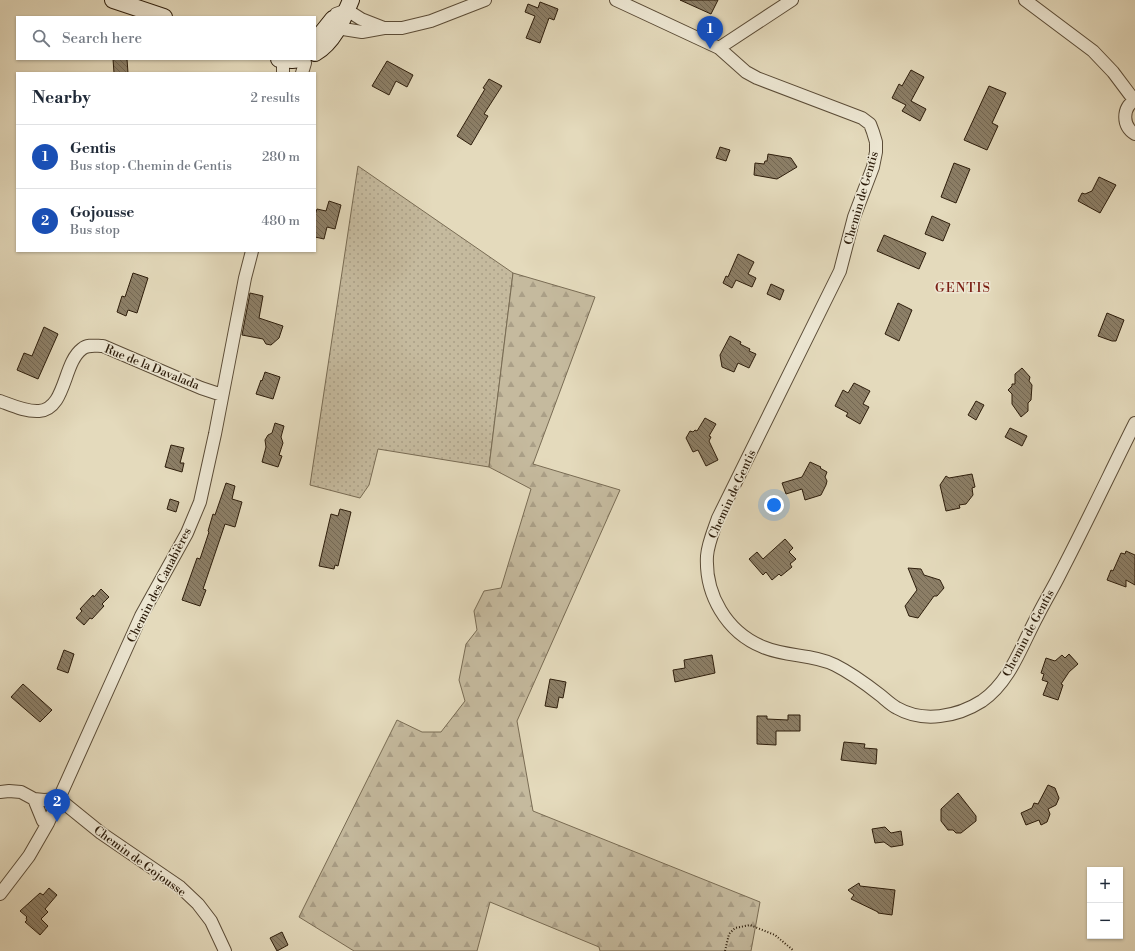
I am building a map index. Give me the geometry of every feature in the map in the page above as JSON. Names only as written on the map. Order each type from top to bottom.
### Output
[{"type":"street","points":[[113,0],[161,16]]},
{"type":"street","points":[[343,10],[343,29],[362,32],[384,28],[402,28],[431,21],[485,0]]},
{"type":"street","name":"Chemin de Gentis","points":[[616,0],[719,48],[746,72],[757,78],[862,118],[870,124],[876,142],[876,152],[872,167],[854,217],[840,271],[718,518],[711,537],[707,554],[707,572],[711,590],[718,606],[730,625],[747,639],[763,648],[810,657],[834,664],[852,675],[897,708],[918,716],[935,717],[950,714],[968,708],[981,701],[994,690],[1012,666],[1064,566],[1135,423]]},
{"type":"street","points":[[719,48],[792,0]]},
{"type":"street","points":[[1025,0],[1093,51],[1113,72],[1134,100],[1128,105],[1125,113],[1126,123],[1135,134]]},
{"type":"street","points":[[343,10],[384,28]]},
{"type":"street","points":[[316,37],[330,25],[343,10]]},
{"type":"street","points":[[316,52],[327,44],[343,10]]},
{"type":"street","points":[[289,61],[305,63],[302,72]]},
{"type":"street","name":"Chemin des Canabières","points":[[0,894],[29,856],[48,823],[141,616],[187,533],[200,502],[243,285],[252,252]]},
{"type":"street","name":"Rue de la Davalada","points":[[0,401],[37,412],[47,410],[55,403],[74,358],[83,348],[93,345],[103,346],[201,388],[222,394]]},
{"type":"street","points":[[0,792],[21,792],[34,799],[59,799]]},
{"type":"street","points":[[34,799],[43,821],[48,823]]},
{"type":"street","name":"Chemin de Gojousse","points":[[59,799],[101,833],[180,887],[198,904],[211,920],[225,951]]},
{"type":"path","points":[[725,951],[729,934],[735,928],[750,925],[775,935],[794,951]]},
{"type":"green space","points":[[358,166],[513,273],[489,467],[378,449],[369,485],[360,498],[310,485]]},
{"type":"green space","points":[[513,273],[595,297],[533,464],[620,490],[517,721],[533,811],[760,902],[751,951],[600,951],[599,947],[490,902],[477,951],[354,951],[299,917],[397,720],[422,732],[441,732],[465,701],[459,680],[466,644],[477,630],[474,611],[484,591],[501,588],[531,489],[489,467]]},
{"type":"building","points":[[680,0],[718,0],[711,14]]},
{"type":"building","points":[[540,2],[558,9],[554,20],[549,18],[540,43],[526,38],[535,16],[525,12],[528,4],[538,8]]},
{"type":"building","points":[[113,60],[127,60],[128,72],[114,72]]},
{"type":"building","points":[[387,61],[413,75],[407,87],[396,81],[389,95],[372,86]]},
{"type":"building","points":[[911,70],[924,77],[911,101],[926,109],[920,121],[902,111],[906,105],[892,98],[899,84],[902,86]]},
{"type":"building","points":[[489,79],[502,86],[484,114],[488,116],[471,145],[457,136],[485,89],[483,88]]},
{"type":"building","points":[[989,86],[1006,93],[992,123],[998,126],[987,150],[964,140]]},
{"type":"building","points":[[720,147],[730,150],[726,161],[716,158]]},
{"type":"building","points":[[768,154],[791,158],[797,167],[777,179],[754,175],[755,163],[764,164],[765,161],[767,161]]},
{"type":"building","points":[[954,163],[970,169],[956,203],[941,197]]},
{"type":"building","points":[[1099,177],[1116,185],[1100,213],[1078,201],[1082,193],[1085,194],[1092,191]]},
{"type":"building","points":[[329,201],[341,205],[335,229],[327,227],[324,239],[316,237],[316,212],[317,209],[326,211]]},
{"type":"building","points":[[932,216],[950,224],[943,241],[925,234]]},
{"type":"building","points":[[884,235],[926,253],[919,269],[877,251]]},
{"type":"building","points":[[738,254],[754,262],[748,274],[756,278],[752,287],[736,280],[732,288],[723,283],[726,276],[728,277]]},
{"type":"building","points":[[133,273],[148,278],[137,313],[128,310],[126,316],[117,312],[122,296],[125,297]]},
{"type":"building","points":[[771,284],[784,290],[780,300],[767,294]]},
{"type":"building","points":[[250,293],[263,296],[259,318],[283,326],[279,338],[271,345],[266,344],[263,339],[242,335]]},
{"type":"building","points":[[898,303],[912,310],[899,341],[885,334]]},
{"type":"building","points":[[1107,313],[1124,320],[1116,341],[1098,336]]},
{"type":"building","points":[[44,327],[58,334],[38,379],[17,370],[24,353],[32,356]]},
{"type":"building","points":[[730,336],[741,342],[740,344],[750,349],[749,351],[756,354],[749,368],[738,363],[734,372],[722,367],[720,355]]},
{"type":"building","points":[[1022,368],[1030,377],[1029,381],[1032,385],[1031,400],[1028,403],[1028,411],[1021,417],[1012,404],[1012,394],[1008,390],[1012,384],[1015,384],[1015,374]]},
{"type":"building","points":[[265,372],[280,377],[273,399],[256,394]]},
{"type":"building","points":[[854,383],[870,391],[863,404],[869,407],[860,424],[846,416],[848,413],[835,406],[843,390],[848,393]]},
{"type":"building","points":[[976,401],[984,405],[976,420],[968,415]]},
{"type":"building","points":[[705,418],[716,424],[709,436],[711,437],[709,441],[718,460],[706,466],[698,450],[693,452],[686,438],[690,431],[697,431]]},
{"type":"building","points":[[275,423],[284,426],[281,437],[283,443],[279,455],[282,456],[278,467],[262,462],[266,447],[265,440],[268,435],[272,433]]},
{"type":"building","points":[[1010,428],[1027,436],[1022,446],[1005,437]]},
{"type":"building","points":[[171,445],[184,448],[180,463],[184,463],[182,472],[165,467]]},
{"type":"building","points":[[810,462],[821,467],[820,468],[827,472],[825,477],[827,481],[826,485],[821,495],[805,500],[802,489],[786,494],[782,483],[802,477]]},
{"type":"building","points":[[972,474],[975,487],[972,488],[973,495],[966,504],[959,505],[960,508],[946,511],[940,485],[946,476],[949,478]]},
{"type":"building","points":[[226,483],[235,486],[232,499],[242,502],[235,527],[225,524],[203,589],[206,590],[200,606],[182,600],[197,558],[200,559],[213,514],[215,515]]},
{"type":"building","points":[[170,499],[179,502],[176,512],[167,509]]},
{"type":"building","points":[[340,509],[351,512],[338,566],[335,565],[334,569],[319,566],[331,514],[338,516]]},
{"type":"building","points":[[785,539],[793,548],[789,552],[796,559],[790,564],[792,567],[781,576],[779,574],[772,580],[766,572],[763,575],[749,559],[757,552],[763,559]]},
{"type":"building","points":[[1126,551],[1135,555],[1135,585],[1126,580],[1126,587],[1107,580],[1121,553],[1125,554]]},
{"type":"building","points":[[908,568],[921,569],[924,575],[940,580],[944,588],[937,596],[934,596],[918,618],[909,616],[905,606],[917,590]]},
{"type":"building","points":[[101,589],[109,597],[102,604],[104,606],[84,625],[76,618],[82,611],[80,609]]},
{"type":"building","points":[[64,650],[74,654],[68,673],[57,669]]},
{"type":"building","points":[[1069,654],[1078,664],[1069,672],[1061,684],[1063,685],[1058,700],[1043,695],[1048,682],[1042,680],[1044,674],[1041,673],[1046,658],[1055,661],[1062,655],[1065,658]]},
{"type":"building","points":[[712,655],[715,673],[675,682],[673,670],[685,668],[684,660]]},
{"type":"building","points":[[550,679],[566,682],[563,698],[559,697],[557,708],[545,706]]},
{"type":"building","points":[[23,684],[52,710],[40,722],[11,697]]},
{"type":"building","points":[[788,715],[800,715],[800,731],[776,731],[776,745],[757,744],[757,716],[767,716],[767,719],[788,720]]},
{"type":"building","points":[[844,742],[865,744],[864,748],[877,749],[876,764],[841,760]]},
{"type":"building","points":[[1048,785],[1055,788],[1059,798],[1056,805],[1048,809],[1050,814],[1047,822],[1041,825],[1039,820],[1026,825],[1021,813],[1032,808],[1034,803],[1038,804]]},
{"type":"building","points":[[958,793],[976,816],[976,821],[961,833],[948,830],[941,821],[941,809]]},
{"type":"building","points":[[885,827],[891,833],[901,831],[903,845],[891,847],[884,842],[875,843],[872,829]]},
{"type":"building","points":[[859,883],[860,886],[895,890],[892,915],[878,913],[851,899],[854,895],[848,890]]},
{"type":"building","points":[[49,888],[57,895],[45,909],[48,912],[41,919],[48,926],[40,935],[25,922],[27,917],[20,911],[40,893],[43,895]]},
{"type":"building","points":[[282,932],[288,945],[277,951],[270,938]]},
{"type":"place","name":"Gentis","points":[[710,49]]},
{"type":"place","name":"Gojousse","points":[[57,822]]},
{"type":"district","name":"GENTIS","points":[[963,287]]}]
